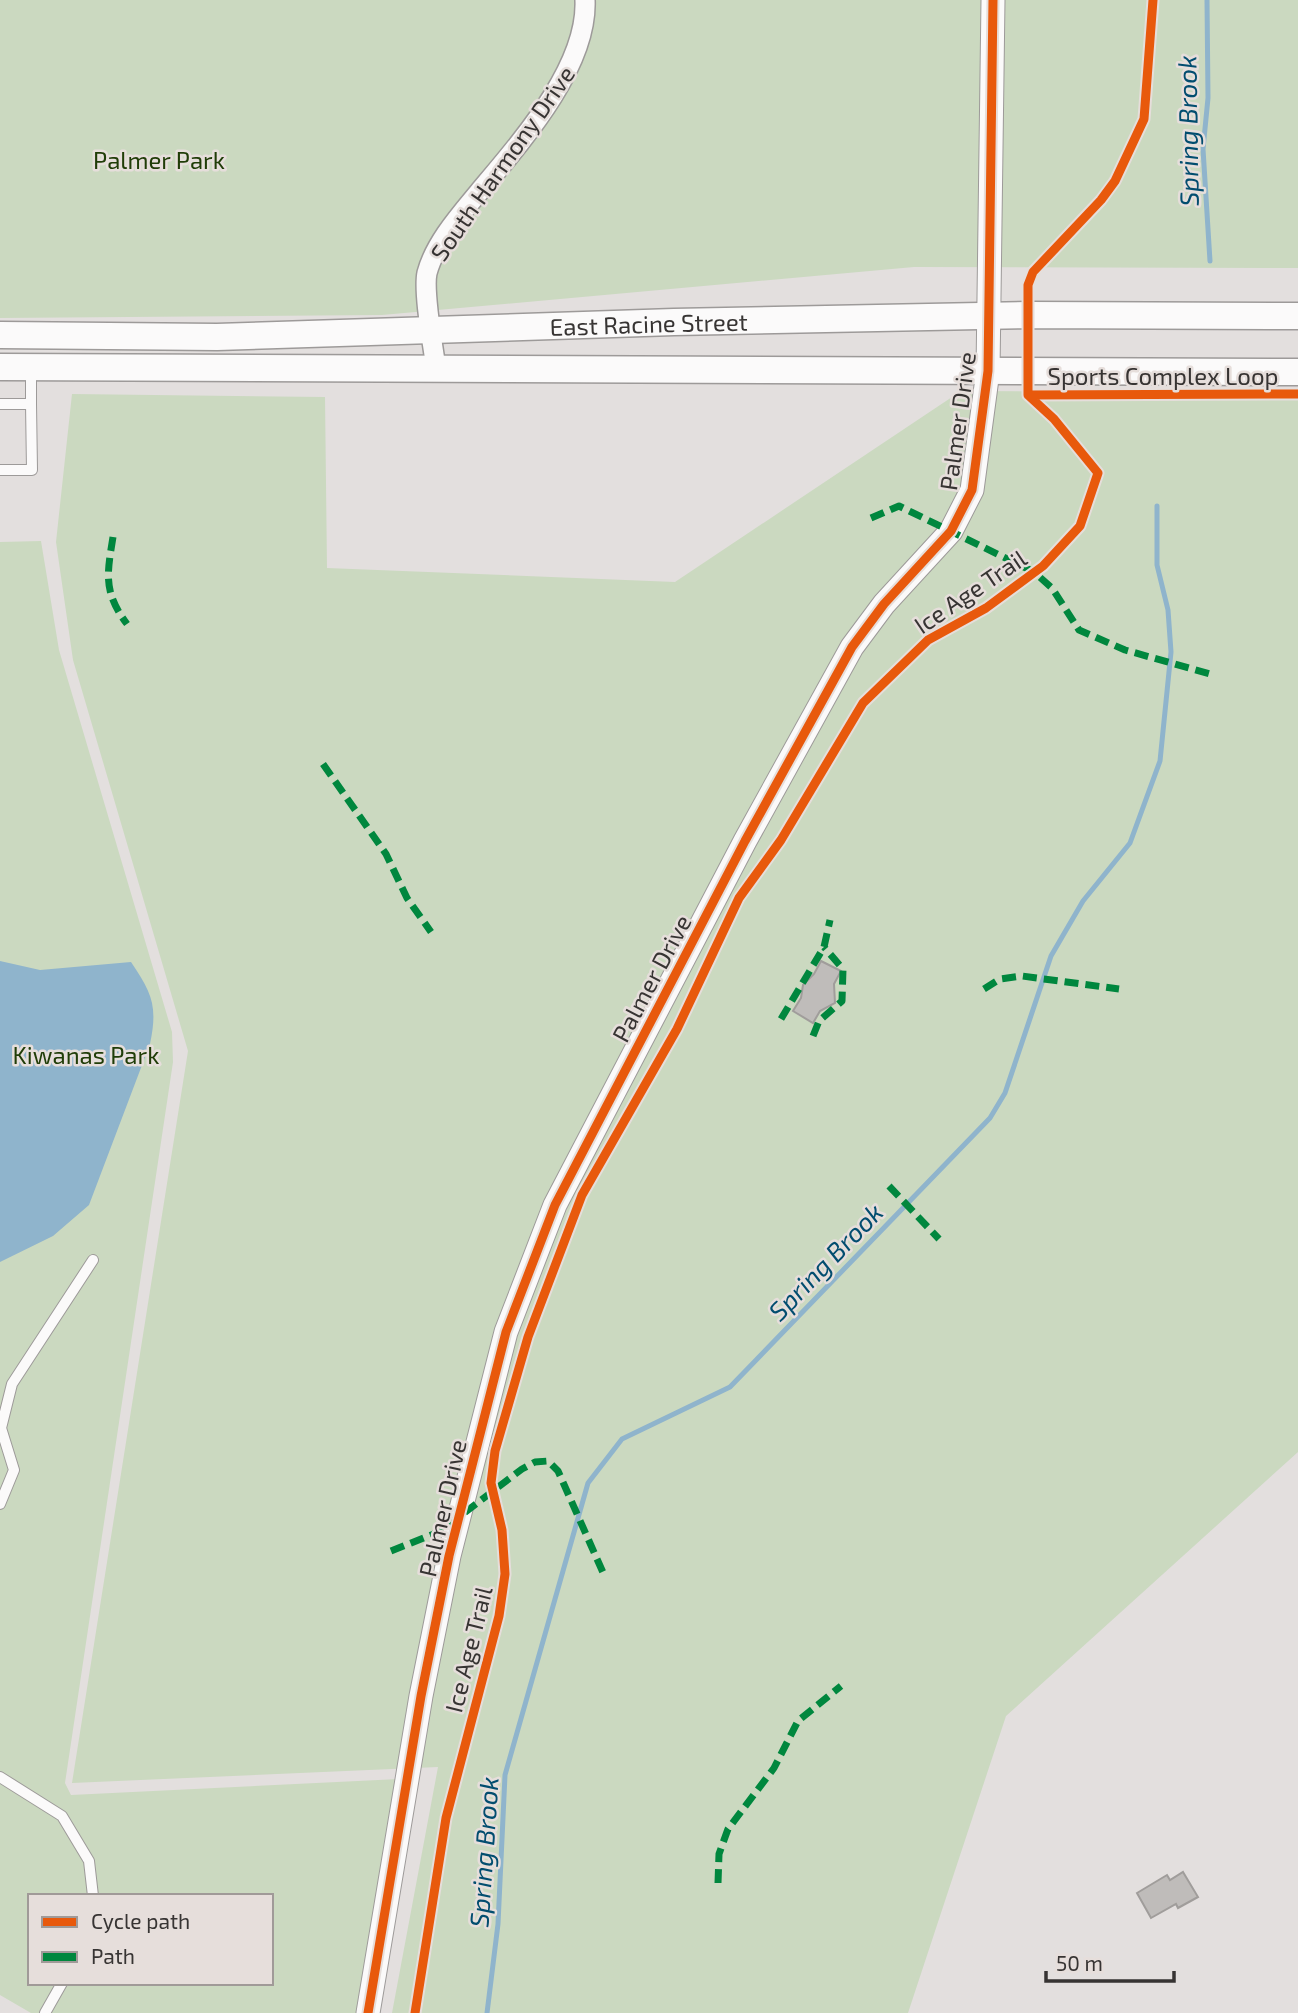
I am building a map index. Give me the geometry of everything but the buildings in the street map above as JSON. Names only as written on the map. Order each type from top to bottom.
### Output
[{"type":"main road","name":"East Racine Street","points":[[0,335],[217,338],[674,322],[987,316],[1298,316]]},
{"type":"main road","name":"East Racine Street","points":[[0,367],[1298,372]]},
{"type":"street","name":"South Harmony Drive","points":[[436,368],[427,274],[458,218],[545,106],[575,57],[586,17],[585,0]]},
{"type":"street","name":"Palmer Drive","points":[[368,2013],[421,1696],[449,1556],[506,1332],[555,1206],[744,843],[852,647],[884,604],[951,531],[972,490],[988,370],[993,0]]},
{"type":"lane","points":[[0,470],[32,470],[32,367]]},
{"type":"lane","points":[[0,404],[31,404]]},
{"type":"lane","points":[[0,1504],[14,1471],[1,1427],[12,1384],[93,1260]]},
{"type":"lane","points":[[0,1777],[62,1816],[89,1861],[93,1894]]},
{"type":"lane","points":[[45,2013],[61,1985]]},
{"type":"green space","name":"Palmer Park","points":[[0,0],[1298,0],[1298,268],[914,267],[382,315],[0,318]]},
{"type":"green space","points":[[961,391],[1298,393],[1298,1452],[1006,1716],[908,2013],[392,2013],[438,1767],[72,1783],[188,1051],[73,660],[56,542],[72,394],[325,397],[327,568],[675,582]]},
{"type":"green space","name":"Kiwanas Park","points":[[41,541],[59,650],[172,1032],[173,1062],[65,1783],[71,1795],[399,1779],[357,2013],[31,2013],[0,1995],[0,542]]},
{"type":"water","points":[[0,961],[40,970],[131,962],[148,992],[153,1020],[150,1044],[89,1205],[53,1236],[0,1262]]},
{"type":"waterway","name":"Spring Brook","points":[[1207,0],[1208,98],[1203,149],[1210,261]]},
{"type":"waterway","name":"Spring Brook","points":[[487,2013],[498,1924],[505,1775],[588,1483],[622,1439],[730,1387],[990,1118],[1005,1093],[1051,956],[1083,901],[1130,843],[1160,761],[1171,652],[1168,610],[1157,565],[1157,506]]},
{"type":"marked path","points":[[871,518],[899,506],[1034,572],[1052,588],[1079,630],[1125,650],[1214,675]]},
{"type":"marked path","points":[[113,537],[108,572],[110,592],[127,624]]},
{"type":"marked path","points":[[323,764],[386,854],[407,898],[431,932]]},
{"type":"marked path","points":[[781,1019],[824,947],[830,920]]},
{"type":"marked path","points":[[813,1036],[819,1021],[842,1001],[843,969],[824,947]]},
{"type":"marked path","points":[[984,989],[1000,979],[1022,976],[1119,989]]},
{"type":"marked path","points":[[889,1186],[939,1239]]},
{"type":"marked path","points":[[391,1551],[439,1532],[522,1469],[535,1462],[548,1461],[558,1471],[605,1577]]},
{"type":"marked path","points":[[718,1883],[719,1854],[728,1829],[774,1768],[798,1721],[841,1686]]},
{"type":"cycle path","points":[[368,2013],[421,1696],[449,1556],[506,1332],[555,1205],[745,841],[852,647],[884,604],[951,531],[972,490],[988,371],[993,0]]},
{"type":"cycle path","name":"Ice Age Trail","points":[[415,2013],[446,1818],[499,1616],[505,1574],[502,1530],[491,1483],[495,1451],[528,1337],[582,1195],[677,1029],[739,898],[781,840],[863,703],[928,640],[986,608],[1043,566],[1080,526],[1098,473],[1054,419],[1028,395],[1028,285],[1033,272],[1101,200],[1115,181],[1144,119],[1153,0]]},
{"type":"cycle path","name":"Sports Complex Loop","points":[[1028,395],[1298,394]]}]
